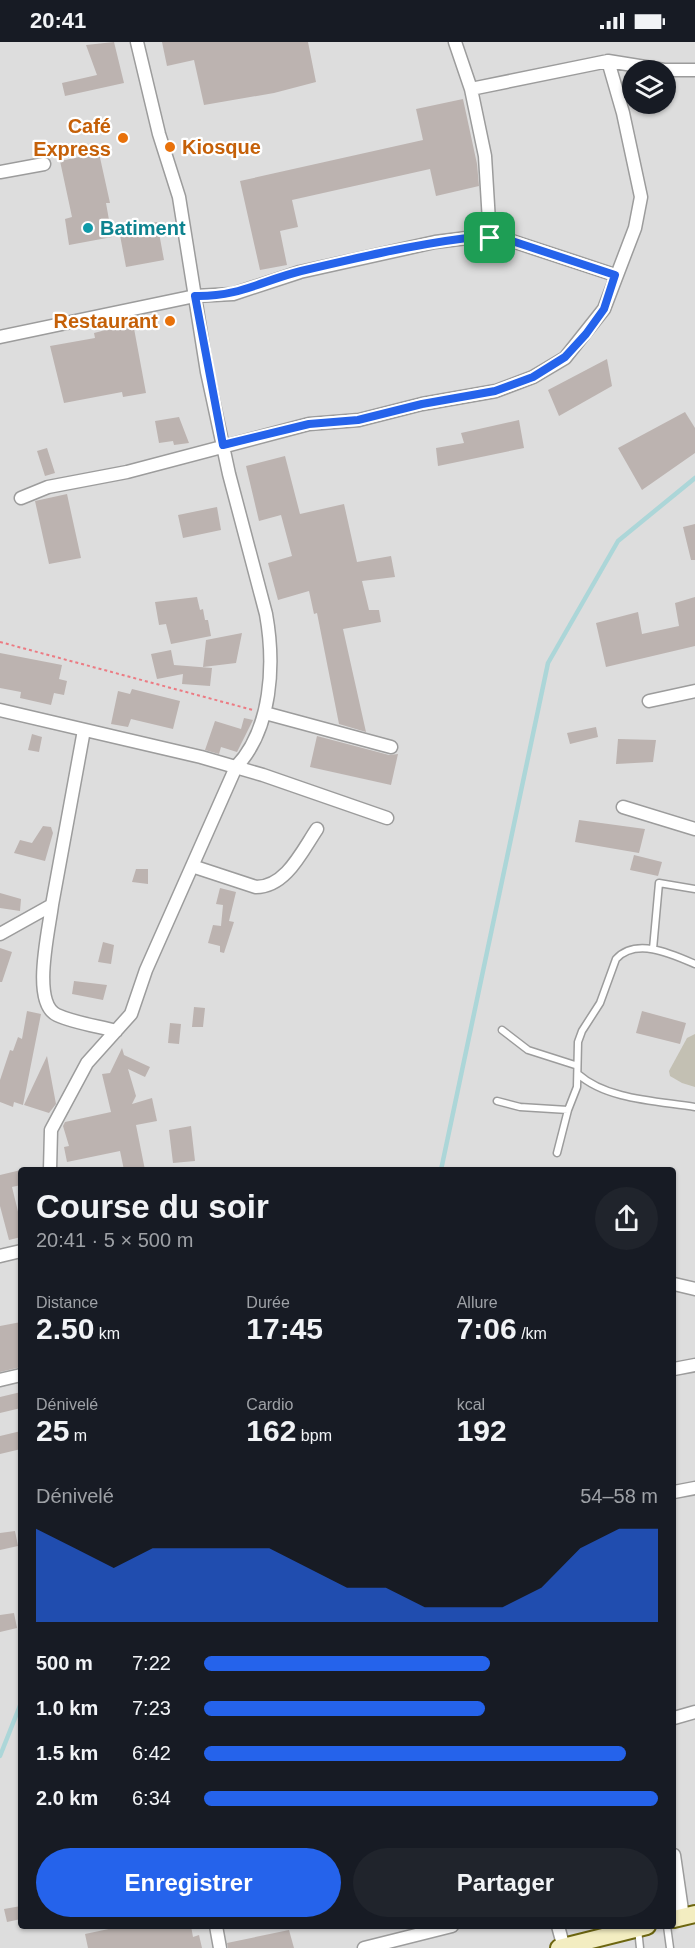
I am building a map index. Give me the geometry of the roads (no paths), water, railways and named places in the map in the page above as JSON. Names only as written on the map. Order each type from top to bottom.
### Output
[{"type":"main road","points":[[569,1947],[636,1929]]},
{"type":"street","points":[[50,1167],[51,1130],[87,1064],[131,1014],[146,970],[192,866],[236,767],[252,748],[265,712],[270,637],[223,445],[179,196],[159,134],[137,42]]},
{"type":"street","points":[[455,42],[471,89],[485,156],[490,238]]},
{"type":"street","points":[[471,89],[608,60],[664,70],[695,70]]},
{"type":"street","points":[[21,498],[48,487],[128,472],[309,424],[358,420],[422,404],[495,391],[533,377],[565,357],[604,309],[615,275],[635,228],[641,197],[623,113],[608,60]]},
{"type":"street","points":[[0,172],[44,164]]},
{"type":"street","points":[[0,337],[195,296],[233,294],[300,272],[435,242],[490,238],[512,241],[615,275]]},
{"type":"street","points":[[649,701],[695,691]]},
{"type":"street","points":[[0,710],[236,767],[387,818]]},
{"type":"street","points":[[265,712],[391,747]]},
{"type":"street","points":[[84,730],[52,905],[42,990],[46,1006],[56,1015],[116,1031]]},
{"type":"street","points":[[623,807],[695,829]]},
{"type":"street","points":[[192,866],[256,887],[266,887],[285,875],[317,830]]},
{"type":"street","points":[[0,934],[52,905]]},
{"type":"street","points":[[0,1256],[18,1252]]},
{"type":"street","points":[[676,1284],[695,1289]]},
{"type":"street","points":[[676,1369],[695,1365]]},
{"type":"street","points":[[0,1380],[18,1376]]},
{"type":"street","points":[[676,1492],[695,1488]]},
{"type":"street","points":[[676,1717],[695,1712]]},
{"type":"street","points":[[676,1878],[684,1917]]},
{"type":"street","points":[[217,1929],[220,1948]]},
{"type":"street","points":[[364,1948],[440,1929]]},
{"type":"street","points":[[560,1929],[569,1947]]},
{"type":"lane","points":[[653,949],[659,883],[695,889]]},
{"type":"lane","points":[[557,1153],[568,1110],[577,1087],[576,1065],[582,1031],[600,1003],[616,959],[621,954],[636,949],[653,949],[695,964]]},
{"type":"lane","points":[[502,1030],[528,1050],[576,1065]]},
{"type":"lane","points":[[578,1074],[589,1084],[613,1092],[695,1107]]},
{"type":"lane","points":[[496,1101],[520,1107],[568,1110]]},
{"type":"lane","points":[[640,1948],[643,1929]]},
{"type":"lane","points":[[667,1929],[670,1948]]},
{"type":"waterway","points":[[442,1167],[548,663],[618,541],[695,478]]},
{"type":"waterway","points":[[0,1756],[18,1711]]},
{"type":"place","name":"Café Express","points":[[123,138]]},
{"type":"place","name":"Kiosque","points":[[170,147]]},
{"type":"place","name":"Batiment","points":[[88,228]]},
{"type":"place","name":"Restaurant","points":[[170,321]]}]
